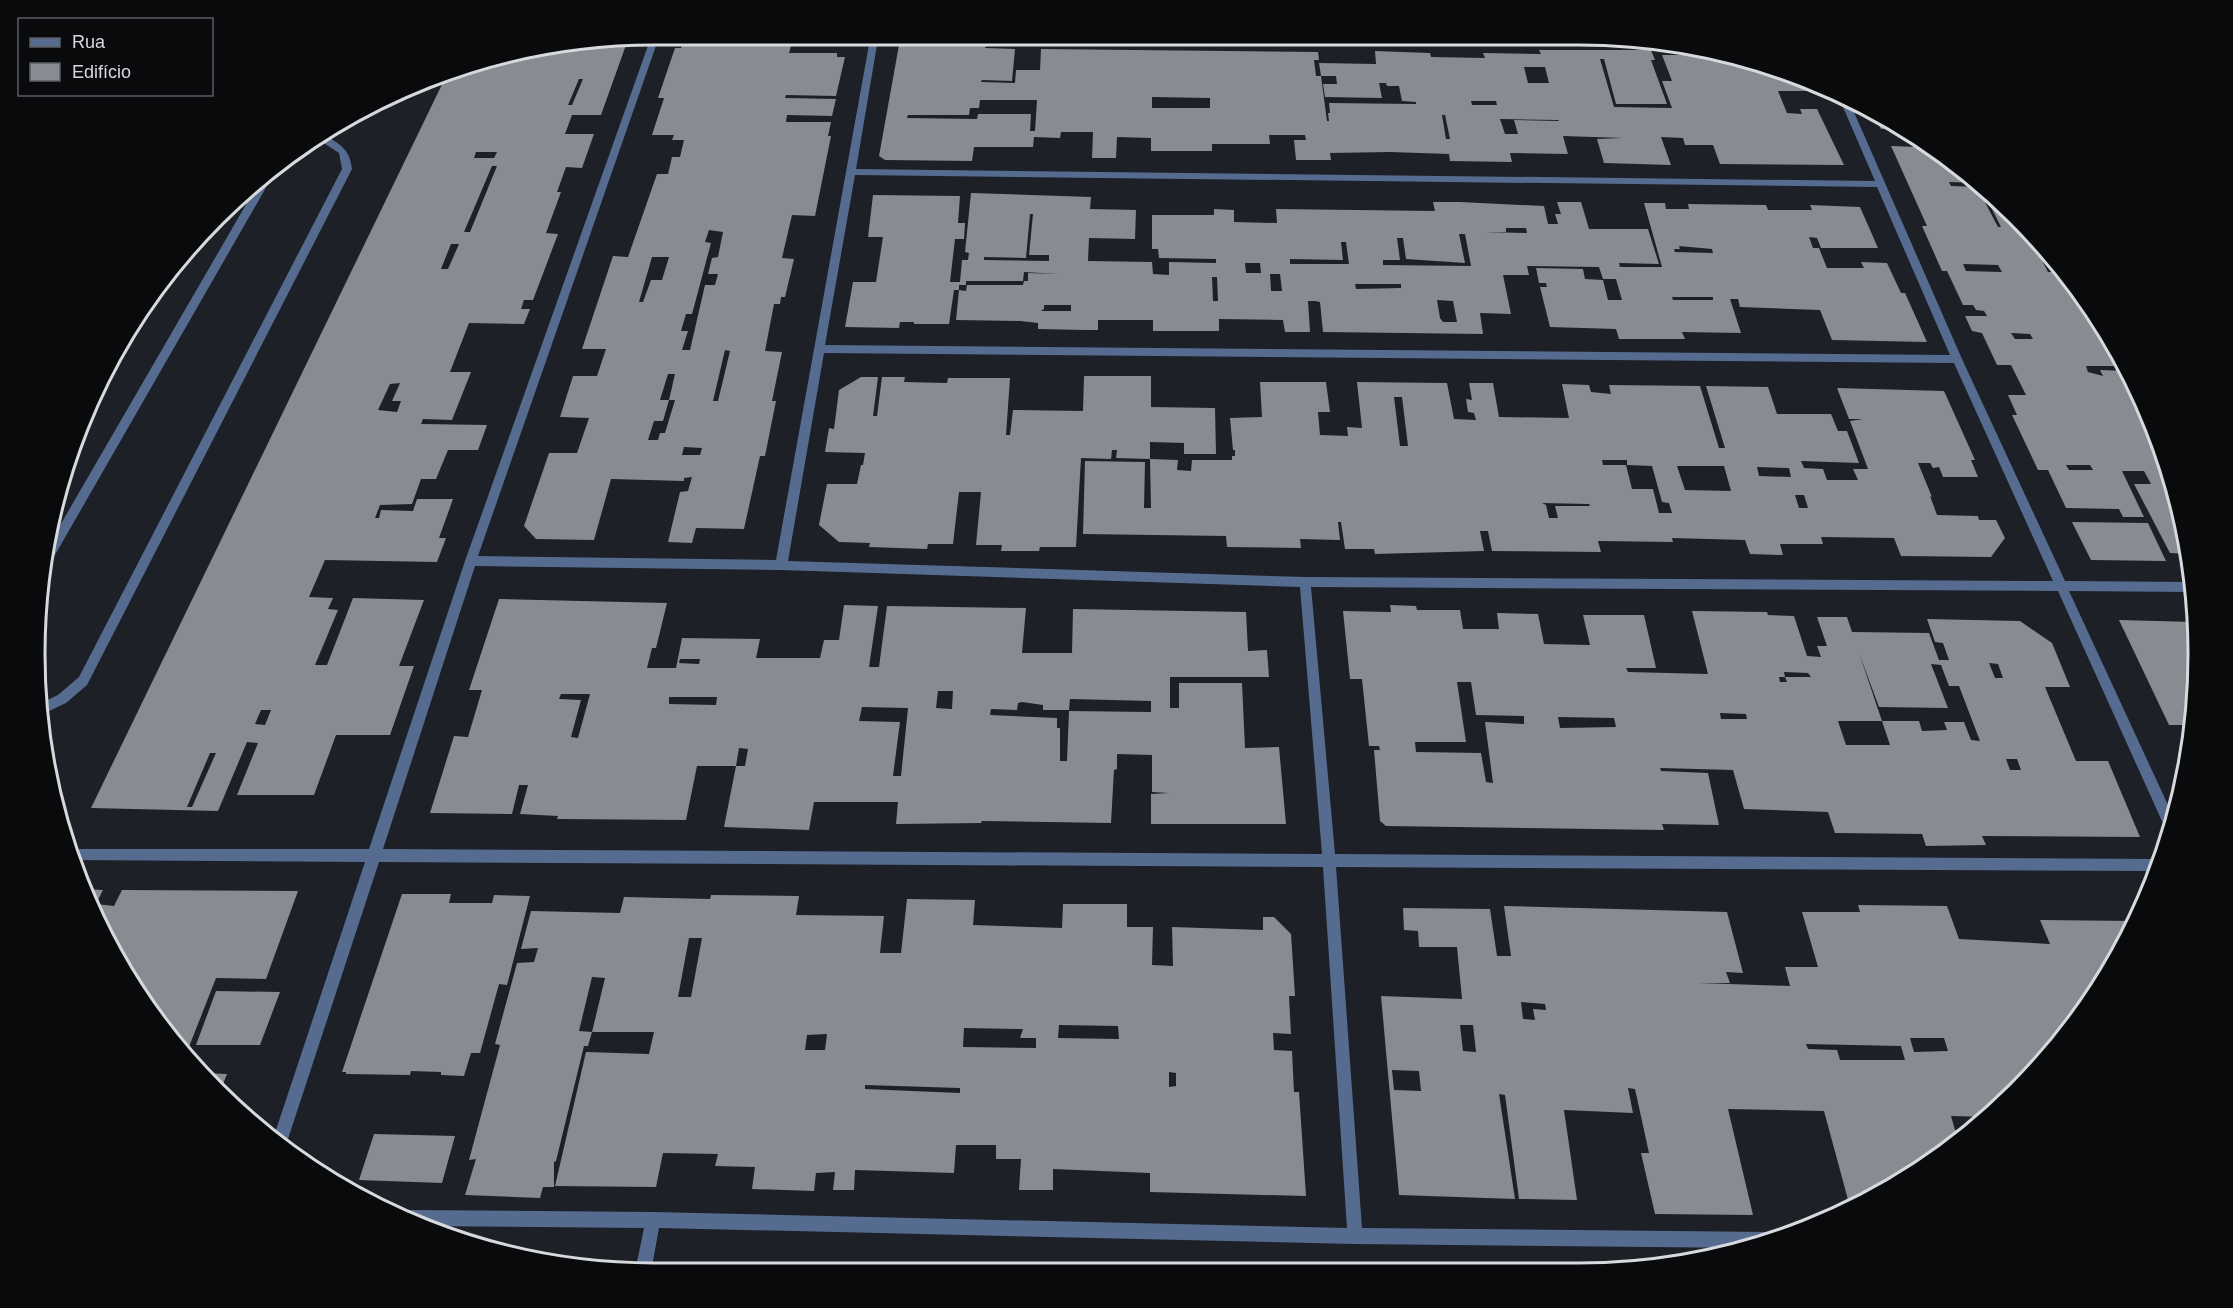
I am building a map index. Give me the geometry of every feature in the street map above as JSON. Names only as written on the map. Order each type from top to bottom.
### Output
[{"type":"street","points":[[282,1136],[471,561],[652,45]]},
{"type":"street","points":[[781,565],[873,45]]},
{"type":"street","points":[[1847,108],[1957,359],[2166,815]]},
{"type":"street","points":[[47,706],[62,699],[84,681],[347,169],[347,157],[342,147],[328,140]]},
{"type":"street","points":[[850,172],[1881,184]]},
{"type":"street","points":[[55,544],[260,190]]},
{"type":"street","points":[[820,349],[1957,359]]},
{"type":"street","points":[[471,561],[781,565],[1305,582],[2184,587]]},
{"type":"street","points":[[1305,582],[1329,860],[1355,1236]]},
{"type":"street","points":[[79,854],[2150,865]]},
{"type":"street","points":[[424,1218],[653,1220],[1355,1236],[1745,1240]]},
{"type":"street","points":[[645,1263],[653,1220]]},
{"type":"building","points":[[682,45],[791,45],[789,53],[837,53],[837,57],[845,57],[836,96],[786,95],[785,98],[836,99],[832,116],[787,115],[786,122],[831,122],[828,136],[831,136],[815,216],[792,215],[782,258],[794,259],[785,297],[781,297],[780,304],[774,304],[765,351],[782,352],[772,401],[776,401],[765,456],[760,456],[744,529],[696,528],[692,543],[668,542],[680,492],[688,491],[692,477],[684,478],[684,481],[611,479],[594,540],[536,539],[524,526],[549,453],[577,453],[589,418],[560,417],[573,376],[597,376],[606,349],[582,349],[613,256],[628,257],[657,174],[668,174],[672,157],[680,157],[684,140],[672,140],[674,135],[652,135],[664,98],[658,98],[675,48],[681,48]],"holes":[[[709,230],[723,232],[718,257],[712,258],[708,274],[718,274],[715,285],[705,285],[690,350],[682,350],[688,331],[681,331],[686,314],[692,314],[711,243],[705,242]],[[652,257],[669,257],[662,280],[651,280],[643,302],[639,302]],[[725,350],[730,351],[718,401],[713,401]],[[668,374],[675,374],[669,400],[660,400]],[[669,400],[675,400],[665,433],[660,433],[658,440],[648,440],[654,421],[663,421]],[[684,447],[702,448],[700,455],[682,455]]]},
{"type":"building","points":[[899,45],[986,46],[985,48],[1015,49],[1012,81],[982,80],[981,82],[1015,83],[1016,70],[1040,70],[1041,49],[1318,52],[1319,60],[1314,60],[1316,76],[1321,76],[1319,63],[1376,64],[1375,51],[1430,53],[1431,57],[1485,58],[1483,53],[1541,54],[1539,50],[1651,50],[1655,60],[1651,60],[1667,104],[1616,104],[1604,59],[1600,59],[1614,107],[1672,108],[1662,81],[1672,81],[1662,55],[1687,55],[1737,66],[1809,90],[1778,91],[1787,113],[1802,114],[1800,109],[1817,109],[1844,165],[1720,164],[1713,145],[1685,145],[1683,138],[1661,137],[1671,165],[1604,163],[1597,139],[1623,138],[1563,136],[1568,154],[1510,153],[1512,162],[1450,161],[1449,154],[1390,152],[1330,153],[1331,160],[1296,160],[1294,140],[1306,140],[1305,135],[1269,135],[1270,144],[1212,144],[1212,151],[1151,151],[1151,138],[1117,137],[1116,158],[1092,158],[1093,132],[1061,132],[1060,138],[1034,137],[1033,147],[974,147],[972,161],[885,160],[879,156]],"holes":[[[1524,67],[1545,67],[1549,83],[1528,83]],[[1321,76],[1336,76],[1337,84],[1323,84],[1325,97],[1382,98],[1379,83],[1386,83],[1387,86],[1399,86],[1402,101],[1416,102],[1416,104],[1329,103],[1330,113],[1328,113],[1329,121],[1327,121]],[[1152,97],[1210,98],[1210,108],[1152,108]],[[980,100],[1037,100],[1035,131],[1030,131],[1031,114],[978,114],[977,119],[907,118],[908,115],[969,115],[970,108],[979,108]],[[1471,101],[1496,101],[1497,105],[1472,105]],[[1442,115],[1445,115],[1450,139],[1446,139]],[[1500,119],[1559,121],[1514,120],[1518,134],[1505,134]]]},
{"type":"building","points":[[626,46],[601,115],[572,115],[565,134],[594,134],[582,168],[566,167],[557,192],[561,192],[546,233],[558,234],[533,300],[524,300],[521,309],[530,309],[524,324],[469,323],[450,372],[471,372],[452,420],[423,419],[421,424],[487,425],[478,450],[448,450],[436,479],[421,479],[412,504],[380,505],[375,518],[379,518],[381,510],[413,511],[417,499],[453,499],[439,538],[446,538],[437,562],[325,560],[309,597],[333,598],[328,609],[338,610],[315,665],[327,665],[353,598],[424,600],[399,666],[414,666],[390,735],[336,735],[314,795],[237,795],[258,743],[247,742],[218,811],[91,808],[443,83],[496,66],[535,57],[575,50]],"holes":[[[579,79],[583,79],[572,105],[568,105]],[[476,152],[497,152],[494,158],[474,158]],[[492,166],[497,166],[470,232],[464,232]],[[451,244],[459,244],[448,269],[441,269]],[[400,383],[392,401],[401,401],[397,412],[378,410],[390,384]],[[261,710],[271,710],[265,725],[255,724]],[[210,753],[216,753],[192,807],[187,807]]]},
{"type":"building","points":[[1891,146],[1915,147],[1950,171],[1964,183],[1949,182],[1951,186],[1969,187],[1981,196],[1998,227],[2001,227],[1989,204],[2037,252],[2048,272],[2053,272],[2062,283],[2115,366],[2086,366],[2088,372],[2103,376],[2100,370],[2117,371],[2142,421],[2167,496],[2179,553],[2170,553],[2134,484],[2151,484],[2144,471],[2122,471],[2144,517],[2123,517],[2119,509],[2066,508],[2048,470],[2038,470],[2012,415],[2017,415],[2008,395],[2026,395],[2011,365],[1997,365],[1982,333],[1972,331],[1965,316],[1987,316],[1984,311],[1976,310],[1973,305],[1963,305],[1947,271],[1942,271],[1922,226],[1927,226]],"holes":[[[1963,264],[1998,265],[2002,272],[1966,271]],[[2011,333],[2030,334],[2033,339],[2015,339]],[[2066,465],[2090,465],[2093,470],[2069,470]]]},
{"type":"building","points":[[971,193],[1091,197],[1090,209],[1136,210],[1135,239],[1089,238],[1088,261],[1152,262],[1153,274],[1169,275],[1169,262],[1216,263],[1216,259],[1159,258],[1158,249],[1152,249],[1152,215],[1214,215],[1214,209],[1234,210],[1234,222],[1277,223],[1276,209],[1435,211],[1433,202],[1460,202],[1544,206],[1548,224],[1558,224],[1555,214],[1561,214],[1557,202],[1581,202],[1589,229],[1648,229],[1659,264],[1619,263],[1620,267],[1662,267],[1644,203],[1665,203],[1666,209],[1689,209],[1688,204],[1766,205],[1768,210],[1812,210],[1810,205],[1860,207],[1878,248],[1821,248],[1817,238],[1809,237],[1813,248],[1819,248],[1827,268],[1864,268],[1861,262],[1887,263],[1901,293],[1905,293],[1927,342],[1832,340],[1820,310],[1740,307],[1738,299],[1730,299],[1741,333],[1682,332],[1685,339],[1619,339],[1616,329],[1550,327],[1540,287],[1547,287],[1546,283],[1539,283],[1536,268],[1583,269],[1585,279],[1603,280],[1608,300],[1622,300],[1616,279],[1603,279],[1599,267],[1527,266],[1529,275],[1503,275],[1511,314],[1480,313],[1483,334],[1323,332],[1320,302],[1315,301],[1308,301],[1310,332],[1285,332],[1283,320],[1219,319],[1219,331],[1153,331],[1153,320],[1098,320],[1098,330],[1085,330],[1038,329],[1038,323],[1020,321],[956,320],[959,290],[954,290],[949,324],[900,322],[899,328],[845,327],[853,282],[876,282],[883,237],[868,237],[873,195],[960,196],[958,223],[965,223],[964,239],[955,239],[950,282],[960,282],[962,260],[968,260],[969,253],[965,252]],"holes":[[[1030,214],[1033,214],[1029,255],[1049,255],[1049,261],[984,260],[984,257],[1026,258]],[[1506,228],[1526,228],[1527,233],[1483,232],[1506,232]],[[1459,234],[1465,234],[1471,266],[1383,265],[1383,260],[1400,260],[1397,238],[1403,238],[1406,259],[1465,263]],[[1341,242],[1346,242],[1349,264],[1290,264],[1290,259],[1343,260]],[[1679,246],[1712,249],[1713,253],[1675,252],[1674,249],[1680,249]],[[1245,263],[1260,263],[1261,273],[1246,273]],[[1024,272],[1059,274],[1028,273],[1028,281],[1024,281],[1023,285],[967,285],[966,291],[959,290],[959,285],[966,285],[966,281],[1023,281]],[[1270,274],[1280,274],[1282,291],[1271,291]],[[1212,277],[1217,277],[1218,301],[1213,301]],[[1355,284],[1401,284],[1401,288],[1356,289]],[[1672,297],[1713,297],[1713,300],[1673,300]],[[1437,300],[1453,301],[1457,322],[1443,322],[1440,318]],[[1044,305],[1071,305],[1071,311],[1041,311]]]},
{"type":"building","points":[[1084,376],[1151,376],[1151,407],[1215,408],[1216,454],[1184,454],[1184,443],[1150,442],[1150,459],[1116,458],[1117,450],[1112,450],[1111,459],[1081,458],[1076,547],[1040,547],[1039,551],[1001,551],[1002,545],[976,545],[981,492],[959,492],[953,544],[928,544],[927,549],[869,547],[870,543],[839,542],[819,525],[827,484],[857,484],[861,465],[863,465],[865,453],[825,452],[829,428],[834,429],[839,390],[861,377],[878,377],[873,416],[877,416],[882,377],[905,377],[904,382],[947,383],[948,378],[1010,378],[1006,435],[1010,435],[1013,410],[1083,411]]},
{"type":"building","points":[[1260,382],[1326,382],[1330,412],[1318,412],[1320,435],[1348,436],[1347,427],[1362,428],[1357,382],[1447,383],[1454,419],[1476,420],[1474,413],[1468,412],[1466,399],[1472,400],[1469,383],[1493,383],[1499,417],[1569,418],[1562,384],[1589,385],[1591,392],[1611,394],[1609,385],[1700,386],[1719,448],[1725,448],[1706,386],[1768,387],[1777,414],[1831,414],[1838,431],[1847,431],[1859,463],[1801,461],[1804,468],[1823,469],[1827,480],[1858,480],[1853,469],[1868,469],[1850,421],[1863,419],[1849,419],[1837,388],[1944,391],[1975,460],[1971,460],[1978,477],[1943,477],[1939,467],[1933,468],[1930,463],[1918,463],[1937,515],[1978,516],[1979,520],[1996,520],[2005,538],[1991,557],[1901,556],[1894,538],[1821,537],[1823,544],[1780,544],[1783,555],[1750,554],[1745,540],[1672,538],[1673,542],[1598,541],[1601,552],[1492,551],[1488,531],[1480,531],[1484,551],[1375,554],[1374,549],[1345,549],[1341,522],[1338,522],[1340,540],[1300,539],[1301,548],[1227,547],[1226,536],[1083,534],[1085,461],[1145,462],[1144,508],[1151,508],[1150,459],[1178,460],[1177,470],[1191,471],[1192,460],[1232,460],[1235,450],[1233,450],[1230,418],[1262,417]],"holes":[[[1394,397],[1402,397],[1408,446],[1400,446]],[[1602,460],[1627,460],[1627,465],[1652,466],[1662,502],[1669,503],[1672,513],[1659,513],[1653,489],[1632,489],[1626,465],[1603,465]],[[1677,466],[1724,466],[1731,491],[1685,490]],[[1757,467],[1789,468],[1791,477],[1759,476]],[[1795,495],[1804,495],[1808,508],[1799,508]],[[1542,503],[1589,504],[1590,506],[1555,506],[1558,518],[1549,518],[1546,505]]]},
{"type":"building","points":[[2072,522],[2148,523],[2166,561],[2091,560]]},
{"type":"building","points":[[499,599],[667,603],[656,648],[652,648],[647,668],[676,668],[682,638],[760,639],[756,658],[820,658],[824,640],[839,640],[844,605],[878,606],[869,667],[879,667],[887,606],[1026,608],[1022,653],[1072,653],[1073,609],[1246,612],[1248,651],[1267,650],[1269,677],[1170,677],[1170,708],[1179,708],[1179,683],[1242,683],[1245,748],[1279,747],[1286,824],[1151,824],[1151,794],[1169,793],[1152,792],[1152,755],[1117,754],[1111,823],[982,821],[981,823],[896,824],[898,802],[814,802],[809,830],[724,827],[736,766],[697,766],[686,820],[557,819],[558,816],[520,814],[528,785],[519,785],[512,814],[430,813],[454,736],[468,737],[482,690],[469,690]],"holes":[[[680,659],[700,659],[699,664],[679,663]],[[938,691],[953,691],[952,709],[936,708]],[[561,694],[590,694],[578,738],[571,737],[581,700],[559,699]],[[669,697],[717,697],[716,705],[669,704]],[[1070,699],[1151,701],[1151,712],[1069,711],[1067,761],[1060,761],[1060,728],[1057,728],[1057,718],[990,715],[991,709],[1017,710],[1018,703],[1022,702],[1043,705],[1043,710],[1069,710]],[[862,707],[908,708],[901,776],[893,776],[900,722],[859,721]],[[739,748],[748,749],[745,766],[736,766]]]},
{"type":"building","points":[[1390,605],[1416,606],[1417,610],[1460,610],[1463,629],[1499,629],[1497,613],[1538,614],[1544,644],[1590,645],[1583,615],[1644,615],[1656,668],[1626,668],[1628,672],[1708,674],[1692,611],[1767,612],[1768,615],[1794,616],[1807,656],[1821,657],[1817,646],[1827,646],[1817,617],[1847,617],[1852,632],[1929,633],[1939,660],[1949,660],[1943,643],[1935,642],[1927,619],[2020,621],[2052,643],[2070,687],[2045,687],[2076,761],[2108,761],[2140,837],[1982,836],[1986,845],[1926,846],[1922,834],[1835,833],[1828,812],[1744,809],[1733,770],[1660,768],[1661,771],[1708,773],[1719,825],[1662,824],[1664,830],[1386,826],[1380,821],[1374,750],[1380,750],[1379,746],[1369,746],[1362,679],[1350,679],[1343,611],[1391,612]],"holes":[[[1859,653],[1879,707],[1948,708],[1931,664],[1941,665],[1949,686],[1959,686],[1980,741],[1971,740],[1964,722],[1944,722],[1947,730],[1922,731],[1919,721],[1882,721]],[[1989,663],[1998,664],[2003,678],[1995,678]],[[1784,672],[1808,673],[1811,677],[1785,677]],[[1779,677],[1785,677],[1787,682],[1780,682]],[[1457,682],[1471,682],[1476,715],[1524,716],[1524,724],[1485,722],[1493,783],[1486,782],[1481,753],[1416,752],[1415,742],[1466,742]],[[1720,713],[1746,714],[1747,719],[1721,719]],[[1558,717],[1614,718],[1616,727],[1560,728]],[[1838,721],[1882,721],[1890,745],[1846,745]],[[2006,759],[2017,759],[2021,770],[2010,770]]]},
{"type":"building","points":[[2119,620],[2187,622],[2187,694],[2184,725],[2169,725]]},
{"type":"building","points":[[92,889],[103,890],[98,901]]},
{"type":"building","points":[[122,890],[298,891],[266,979],[216,978],[189,1047],[148,992],[127,958],[99,904],[114,906]]},
{"type":"building","points":[[402,894],[451,894],[449,903],[492,903],[494,895],[530,896],[507,985],[499,984],[480,1053],[471,1053],[464,1076],[441,1075],[441,1072],[411,1071],[410,1075],[346,1074],[342,1072]]},
{"type":"building","points":[[711,895],[799,896],[796,915],[884,916],[880,953],[901,953],[907,899],[975,900],[973,925],[1062,928],[1063,904],[1127,904],[1127,927],[1153,927],[1152,965],[1173,966],[1172,927],[1263,930],[1263,917],[1274,917],[1291,934],[1295,996],[1289,996],[1291,1034],[1273,1033],[1274,1050],[1292,1051],[1294,1092],[1299,1092],[1306,1196],[1150,1192],[1150,1173],[1053,1169],[1053,1190],[1019,1190],[1021,1159],[996,1159],[996,1145],[956,1145],[954,1173],[855,1170],[854,1190],[833,1190],[835,1172],[816,1173],[814,1191],[752,1189],[755,1167],[715,1166],[718,1154],[663,1153],[656,1187],[555,1186],[586,1052],[649,1054],[654,1032],[592,1032],[588,1046],[584,1046],[554,1162],[554,1187],[543,1187],[540,1198],[465,1195],[476,1159],[469,1160],[500,1045],[495,1044],[517,963],[534,962],[538,948],[521,949],[531,911],[620,913],[624,897],[710,899]],"holes":[[[689,938],[702,938],[691,997],[678,997]],[[592,977],[605,978],[592,1032],[579,1031]],[[1059,1025],[1118,1026],[1119,1039],[1058,1038]],[[964,1028],[1023,1029],[1020,1038],[1036,1038],[1036,1048],[963,1047]],[[827,1034],[825,1050],[805,1050],[807,1035]],[[1169,1072],[1176,1073],[1176,1086],[1169,1087]],[[865,1085],[960,1088],[960,1093],[865,1089]]]},
{"type":"building","points":[[1858,905],[1947,906],[1959,939],[2050,944],[2040,920],[2126,921],[2106,958],[2062,1025],[2010,1085],[1975,1117],[1951,1116],[1955,1130],[1958,1130],[1884,1181],[1848,1200],[1824,1111],[1728,1109],[1753,1215],[1655,1214],[1641,1153],[1649,1153],[1635,1089],[1628,1088],[1633,1113],[1564,1110],[1577,1200],[1519,1199],[1505,1095],[1499,1094],[1515,1199],[1399,1195],[1381,996],[1462,999],[1457,947],[1419,947],[1418,931],[1404,930],[1403,908],[1490,909],[1497,956],[1511,956],[1504,906],[1727,912],[1743,973],[1726,972],[1730,983],[1699,983],[1790,986],[1785,967],[1818,967],[1802,912],[1860,912]],"holes":[[[1521,1002],[1545,1004],[1546,1010],[1533,1009],[1535,1020],[1523,1019]],[[1460,1025],[1473,1025],[1476,1052],[1463,1051]],[[1910,1038],[1944,1038],[1948,1051],[1914,1052]],[[1806,1044],[1901,1046],[1905,1060],[1840,1060],[1837,1050],[1808,1049]],[[1392,1070],[1419,1071],[1421,1091],[1394,1090]]]},
{"type":"building","points":[[216,991],[280,992],[260,1045],[196,1045]]},
{"type":"building","points":[[212,1073],[227,1074],[223,1085]]},
{"type":"building","points":[[374,1134],[455,1136],[442,1183],[359,1180]]}]
